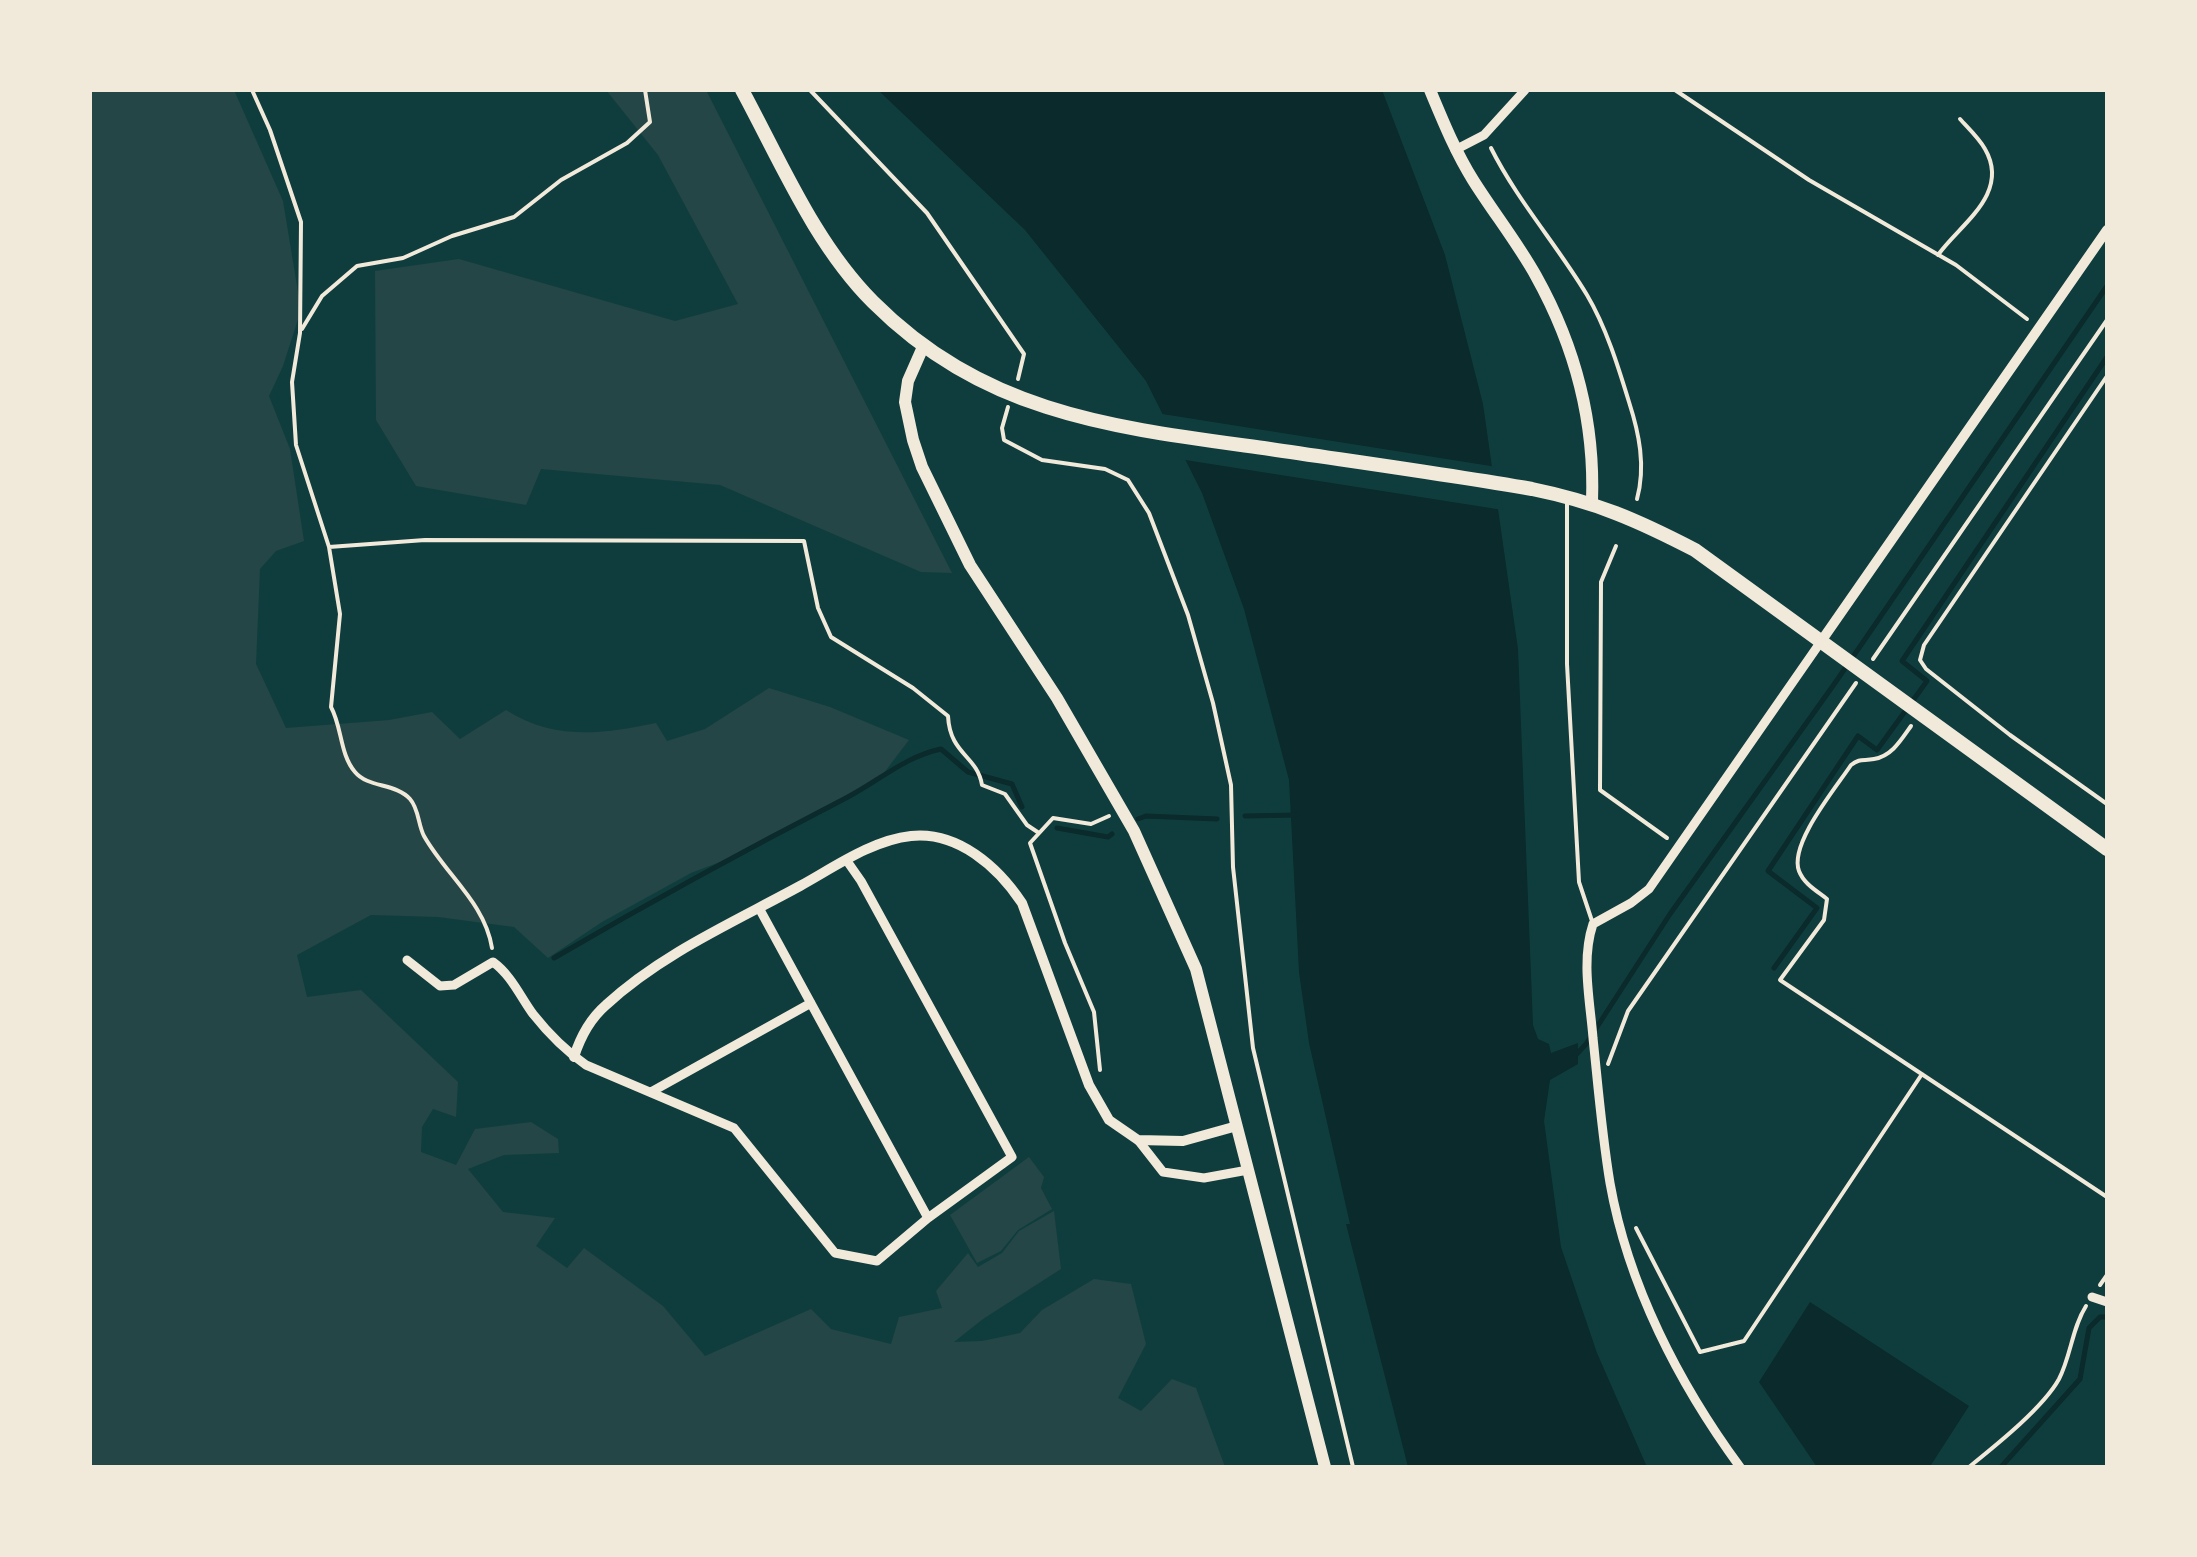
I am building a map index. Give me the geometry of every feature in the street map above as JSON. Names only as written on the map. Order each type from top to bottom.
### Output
[{"type":"highway","points":[[742,90],[813,222],[842,266],[872,301],[924,347],[1012,396],[1060,413],[1156,434],[1532,489],[1592,502],[1695,550],[2107,849]]},
{"type":"main road","points":[[1430,90],[1455,150],[1535,274],[1559,321],[1586,410],[1594,453],[1592,502]]},
{"type":"main road","points":[[924,347],[908,381],[905,402],[922,467],[970,565],[1122,810],[1196,969],[1325,1467]]},
{"type":"street","points":[[1455,150],[1500,122],[1525,90]]},
{"type":"street","points":[[1740,1467],[1711,1428],[1666,1347],[1631,1262],[1611,1186],[1597,1086],[1585,947],[1592,924],[1649,889],[2107,230]]},
{"type":"street","points":[[574,1057],[578,1042],[602,1009],[639,977],[868,849],[910,836],[937,837],[982,857],[1006,879],[1022,903],[1088,1085],[1108,1120],[1138,1140],[1163,1172],[1204,1178],[1248,1170]]},
{"type":"street","points":[[407,960],[440,986],[454,985],[493,962],[504,970],[534,1015],[574,1057],[734,1128],[836,1253],[878,1262],[928,1218],[1012,1157],[847,860]]},
{"type":"street","points":[[759,908],[928,1218]]},
{"type":"street","points":[[652,1092],[811,1003]]},
{"type":"street","points":[[1138,1140],[1182,1141],[1237,1126]]},
{"type":"street","points":[[2092,1297],[2107,1302]]},
{"type":"lane","points":[[1568,496],[1564,523],[1567,664],[1579,882],[1592,924]]},
{"type":"path","points":[[252,90],[301,222],[300,333],[292,382],[296,445],[329,547],[340,614],[331,707],[347,762],[358,777],[385,785],[413,803],[424,835],[489,928],[493,962]]},
{"type":"path","points":[[300,333],[322,296],[357,266],[403,258],[452,236],[514,217],[562,180],[627,143],[650,122],[645,90]]},
{"type":"path","points":[[810,90],[927,213],[1018,344],[1024,361],[1002,428],[1004,440],[1042,460],[1105,469],[1128,480],[1150,513],[1188,615],[1231,785],[1233,867],[1252,1048],[1353,1467]]},
{"type":"path","points":[[1675,90],[1809,180],[1983,283],[2039,328]]},
{"type":"path","points":[[1938,255],[1981,209],[1989,189],[1990,163],[1985,149],[1960,119]]},
{"type":"path","points":[[1484,135],[1506,177],[1589,299],[1618,364],[1642,460],[1637,499]]},
{"type":"path","points":[[1597,1086],[1618,1046],[1628,1011],[2107,320]]},
{"type":"path","points":[[2107,376],[1924,644],[1920,660],[1926,669],[2010,735],[2107,804]]},
{"type":"path","points":[[329,547],[425,540],[668,544],[712,539],[804,541],[818,608],[831,637],[913,688],[948,716],[949,735],[980,771],[982,786],[1004,794],[1027,825],[1039,833]]},
{"type":"path","points":[[1616,546],[1601,582],[1600,790],[1679,847]]},
{"type":"path","points":[[1919,714],[1890,753],[1851,765],[1799,845],[1796,861],[1800,875],[1828,899],[1828,908],[1824,920],[1780,980],[2107,1197]]},
{"type":"path","points":[[1101,1080],[1094,1012],[1030,842],[1053,818],[1091,824],[1122,810]]},
{"type":"path","points":[[1622,1226],[1635,1227],[1700,1352],[1744,1340],[1922,1074]]},
{"type":"path","points":[[1969,1467],[2008,1435],[2058,1381],[2078,1318],[2107,1275]]},
{"type":"shaded area","points":[[90,90],[234,90],[283,201],[301,310],[269,396],[290,449],[304,541],[276,551],[260,569],[256,664],[286,728],[389,720],[432,712],[460,739],[506,710],[561,731],[598,732],[656,723],[667,741],[705,729],[769,688],[830,707],[909,740],[880,778],[720,862],[691,873],[602,922],[548,958],[514,927],[438,917],[371,915],[297,955],[307,997],[361,990],[458,1082],[456,1117],[433,1109],[422,1127],[421,1152],[456,1165],[475,1129],[531,1122],[558,1139],[559,1153],[504,1155],[468,1169],[503,1212],[555,1218],[536,1246],[567,1268],[584,1248],[663,1306],[705,1356],[811,1309],[831,1329],[891,1344],[899,1317],[942,1308],[936,1291],[968,1253],[978,1267],[1002,1253],[1019,1231],[1054,1211],[1061,1269],[954,1342],[1020,1333],[1042,1310],[1094,1279],[1131,1284],[1146,1344],[1118,1398],[1141,1411],[1172,1379],[1196,1388],[1225,1467],[90,1467]]},
{"type":"shaded area","points":[[606,90],[706,90],[952,573],[921,572],[720,485],[541,469],[526,505],[416,486],[376,420],[375,271],[459,259],[675,321],[738,304],[658,155]]},
{"type":"shaded area","points":[[878,90],[1382,90],[1445,255],[1483,404],[1518,649],[1533,1025],[1538,1039],[1549,1044],[1551,1053],[1578,1043],[1578,1064],[1550,1080],[1544,1121],[1561,1247],[1597,1353],[1647,1467],[1408,1467],[1346,1224],[1350,1224],[1309,1043],[1299,972],[1289,780],[1244,609],[1202,493],[1146,381],[1025,230]]},
{"type":"shaded area","points":[[1029,1157],[1044,1177],[1041,1188],[1052,1209],[1018,1230],[1001,1251],[977,1263],[950,1215]]},
{"type":"shaded area","points":[[1810,1302],[1969,1406],[1931,1465],[1817,1467],[1759,1382]]},
{"type":"pier","points":[[1156,413],[1497,467],[1503,510],[1179,459]]},
{"type":"waterway","points":[[1575,1056],[2107,286]]},
{"type":"waterway","points":[[1774,968],[1817,908],[1768,871],[1858,736],[1877,750],[1927,681],[1902,661],[2107,357]]},
{"type":"waterway","points":[[554,958],[928,753],[941,749],[968,772],[1012,784],[1022,807]]},
{"type":"waterway","points":[[1245,816],[1297,815]]},
{"type":"waterway","points":[[1138,819],[1217,819]]},
{"type":"waterway","points":[[1057,828],[1108,837],[1112,834]]},
{"type":"waterway","points":[[2001,1467],[2080,1379],[2089,1328],[2100,1317],[2107,1317]]}]
